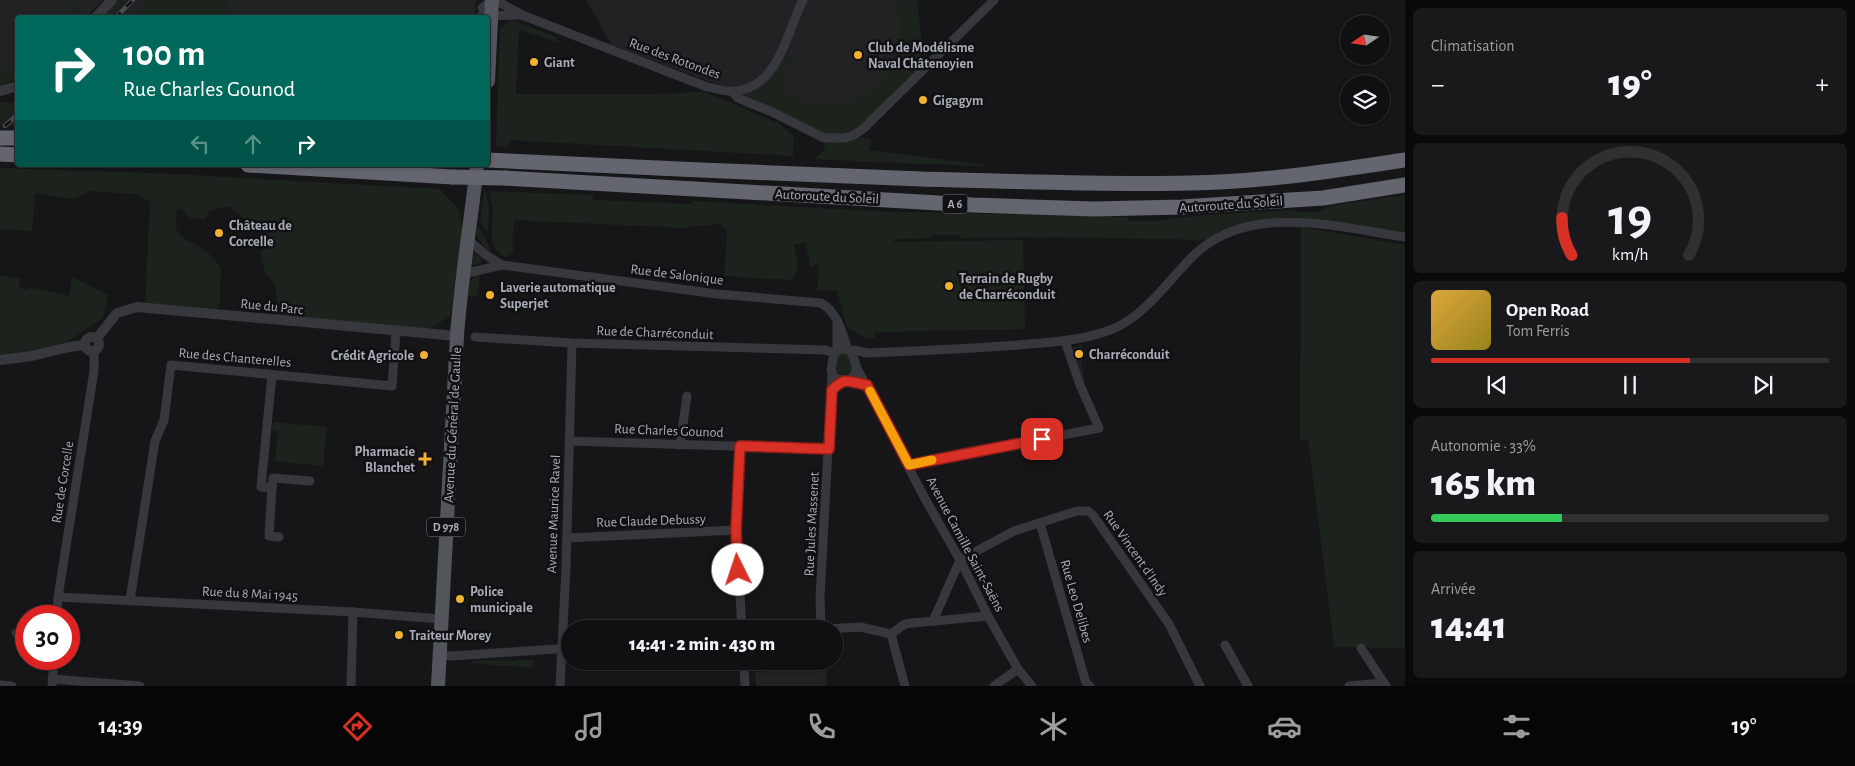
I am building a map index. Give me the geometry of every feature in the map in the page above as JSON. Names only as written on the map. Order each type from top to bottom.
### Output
[{"type":"highway","points":[[0,154],[15,155]]},
{"type":"highway","name":"Autoroute du Soleil","points":[[490,160],[863,177],[1191,183],[1282,176],[1405,160]]},
{"type":"highway","name":"Autoroute du Soleil","points":[[282,167],[973,205],[1094,209],[1182,207],[1323,198],[1405,185]]},
{"type":"main road","name":"Avenue du Général de Gaulle","points":[[438,686],[456,336],[477,167]]},
{"type":"street","points":[[98,15],[112,0]]},
{"type":"street","name":"Rue des Rotondes","points":[[486,8],[522,15],[707,86],[732,92],[752,86],[767,76],[777,60],[803,0]]},
{"type":"street","points":[[732,92],[746,102],[770,111],[824,138],[845,138],[854,135],[863,130],[994,0]]},
{"type":"street","name":"Rue des Rotondes","points":[[486,8],[507,4],[522,15]]},
{"type":"street","points":[[0,91],[15,87]]},
{"type":"street","points":[[836,352],[854,350],[868,353],[962,349],[1065,341],[1093,336],[1115,328],[1129,320],[1146,306],[1195,255],[1214,241],[1245,227],[1271,223],[1308,222],[1405,237]]},
{"type":"street","name":"Rue de Salonique","points":[[468,240],[502,265]]},
{"type":"street","points":[[484,269],[486,255]]},
{"type":"street","name":"Rue de Salonique","points":[[463,274],[502,265],[716,294],[821,302],[835,314],[849,350]]},
{"type":"street","name":"Rue du Parc","points":[[97,338],[118,313],[137,308],[456,336]]},
{"type":"street","points":[[837,323],[836,352],[832,364],[832,374],[835,378],[867,385]]},
{"type":"street","name":"Rue des Chanterelles","points":[[130,600],[155,441],[164,420],[171,365],[392,386],[396,332]]},
{"type":"street","name":"Rue de Charréconduit","points":[[474,337],[572,343],[825,350],[836,352]]},
{"type":"street","points":[[89,338],[97,338],[99,342],[99,347],[94,351],[87,350],[85,345],[89,338]]},
{"type":"street","points":[[909,465],[1099,428],[1080,385],[1065,341]]},
{"type":"street","name":"Avenue Maurice Ravel","points":[[566,620],[572,343]]},
{"type":"street","points":[[0,360],[32,356],[69,346],[85,345]]},
{"type":"street","points":[[832,390],[856,373],[856,365],[849,350]]},
{"type":"street","name":"Rue de Corcelle","points":[[57,605],[94,371],[94,351]]},
{"type":"street","points":[[856,365],[868,353]]},
{"type":"street","name":"Avenue Camille Saint-Saëns","points":[[856,365],[988,616],[1018,669],[1032,686]]},
{"type":"street","name":"Rue Jules Massenet","points":[[821,620],[820,598],[832,374]]},
{"type":"street","points":[[272,375],[261,487],[272,488]]},
{"type":"street","points":[[680,445],[687,396]]},
{"type":"street","name":"Rue Charles Gounod","points":[[569,441],[829,449]]},
{"type":"street","points":[[740,446],[736,530],[741,620]]},
{"type":"street","points":[[279,537],[269,536],[273,478],[310,481]]},
{"type":"street","name":"Rue Vincent d'Indy","points":[[960,560],[1014,531],[1077,511],[1088,511],[1093,515],[1169,624],[1200,686]]},
{"type":"street","name":"Rue Leo Delibes","points":[[1040,523],[1086,685]]},
{"type":"street","name":"Rue Claude Debussy","points":[[567,538],[736,530]]},
{"type":"street","points":[[933,621],[960,560]]},
{"type":"street","name":"Rue du 8 Mai 1945","points":[[58,596],[353,612],[441,619]]},
{"type":"street","points":[[351,686],[353,612]]},
{"type":"street","points":[[843,628],[860,627],[891,634],[905,624],[988,616]]},
{"type":"street","points":[[891,634],[905,686]]},
{"type":"street","points":[[1225,646],[1248,686]]},
{"type":"street","points":[[440,655],[452,656],[561,648]]},
{"type":"street","points":[[1361,648],[1385,685]]},
{"type":"street","points":[[994,686],[1018,669]]},
{"type":"street","name":"Avenue Maurice Ravel","points":[[560,686],[563,670]]},
{"type":"street","points":[[745,670],[746,686]]},
{"type":"street","points":[[52,682],[140,686]]},
{"type":"street","points":[[1349,686],[1385,685]]},
{"type":"street","points":[[0,686],[12,686]]},
{"type":"shaded area","points":[[0,0],[103,0],[88,15],[15,15],[15,80],[0,85]]},
{"type":"shaded area","points":[[63,0],[69,0],[82,15],[69,15],[73,11]]},
{"type":"shaded area","points":[[119,0],[128,0],[112,15],[104,15]]},
{"type":"shaded area","points":[[128,0],[154,0],[132,15],[113,15]]},
{"type":"shaded area","points":[[154,0],[229,0],[229,15],[132,15]]},
{"type":"shaded area","points":[[229,0],[476,0],[475,15],[229,15]]},
{"type":"shaded area","points":[[586,0],[917,0],[923,56],[927,62],[865,124],[743,97],[736,86],[725,86],[708,81],[612,45]]},
{"type":"shaded area","points":[[895,0],[917,0],[923,56],[927,62],[865,124],[852,133],[826,135],[743,97],[765,87],[777,73],[785,57],[793,59],[781,89],[800,98],[807,104],[838,104],[863,94],[875,85],[893,60],[899,31],[899,15]]},
{"type":"shaded area","points":[[512,20],[556,37],[560,43],[519,30],[516,94],[705,92],[778,123],[794,136],[793,156],[510,140],[507,147],[496,146],[500,30]]},
{"type":"shaded area","points":[[15,67],[15,80],[0,85],[0,68]]},
{"type":"shaded area","points":[[15,100],[15,111],[0,126],[0,102],[11,103]]},
{"type":"shaded area","points":[[15,111],[15,126],[0,126]]},
{"type":"shaded area","points":[[860,137],[871,139],[869,150],[988,165],[815,159],[823,151],[826,143]]},
{"type":"shaded area","points":[[0,168],[152,173],[439,189],[458,208],[463,229],[450,316],[430,329],[278,315],[276,287],[265,273],[260,253],[266,242],[266,228],[251,224],[228,206],[209,211],[205,219],[190,219],[184,211],[178,208],[176,218],[178,232],[207,252],[221,267],[220,300],[217,309],[145,303],[150,201],[134,194],[90,191],[72,199],[35,193],[32,231],[0,229]]},
{"type":"shaded area","points":[[484,191],[486,191],[489,207],[488,232],[480,222]]},
{"type":"shaded area","points":[[489,191],[593,195],[593,200],[692,204],[693,201],[869,211],[1127,217],[1129,221],[1155,221],[1194,216],[1289,210],[1299,212],[1320,211],[1329,206],[1405,195],[1405,232],[1290,217],[1269,219],[1207,240],[1056,237],[959,238],[959,235],[932,235],[932,238],[894,239],[894,242],[1023,240],[1025,329],[875,332],[875,338],[867,339],[847,327],[837,291],[817,290],[819,264],[811,267],[805,242],[794,245],[798,268],[790,280],[724,276],[727,230],[721,224],[682,228],[515,220],[512,240],[514,250],[507,258],[500,254],[493,245],[493,209]]},
{"type":"shaded area","points":[[477,227],[486,238],[491,254],[475,233]]},
{"type":"shaded area","points":[[1301,227],[1405,245],[1405,648],[1334,647],[1308,439],[1300,439]]},
{"type":"shaded area","points":[[472,251],[481,258],[481,264],[470,265]]},
{"type":"shaded area","points":[[0,275],[21,279],[18,287],[28,290],[29,287],[69,296],[72,277],[108,295],[103,318],[65,343],[44,349],[0,356]]},
{"type":"shaded area","points":[[476,275],[480,275],[477,297],[467,296],[469,282]]},
{"type":"shaded area","points":[[1082,344],[1081,359],[1085,384],[1073,348]]},
{"type":"shaded area","points":[[839,353],[848,355],[854,368],[848,377],[843,377],[836,371],[836,356]]},
{"type":"shaded area","points":[[273,422],[327,427],[323,466],[275,461],[278,432],[272,430]]},
{"type":"shaded area","points":[[534,660],[532,668],[471,663],[472,661]]},
{"type":"shaded area","points":[[826,670],[827,686],[756,686],[755,672]]},
{"type":"railway","points":[[118,15],[133,0]]},
{"type":"railway","points":[[5,126],[15,117]]},
{"type":"slow traffic","points":[[870,391],[909,465],[932,460]]},
{"type":"place","name":"Club de Modélisme Naval Châtenoyien","points":[[858,55]]},
{"type":"place","name":"Giant","points":[[534,62]]},
{"type":"place","name":"Gigagym","points":[[923,100]]},
{"type":"place","name":"Château de Corcelle","points":[[219,233]]},
{"type":"place","name":"Terrain de Rugby de Charréconduit","points":[[949,286]]},
{"type":"place","name":"Laverie automatique Superjet","points":[[490,295]]},
{"type":"place","name":"Charréconduit","points":[[1079,354]]},
{"type":"place","name":"Crédit Agricole","points":[[424,355]]},
{"type":"place","name":"Pharmacie Blanchet","points":[[425,459]]},
{"type":"place","name":"Police municipale","points":[[460,599]]},
{"type":"place","name":"Traiteur Morey","points":[[399,635]]},
{"type":"route","points":[[738,570],[736,530],[740,446],[829,449],[832,390],[841,381],[867,385],[909,465],[1042,439]]}]
